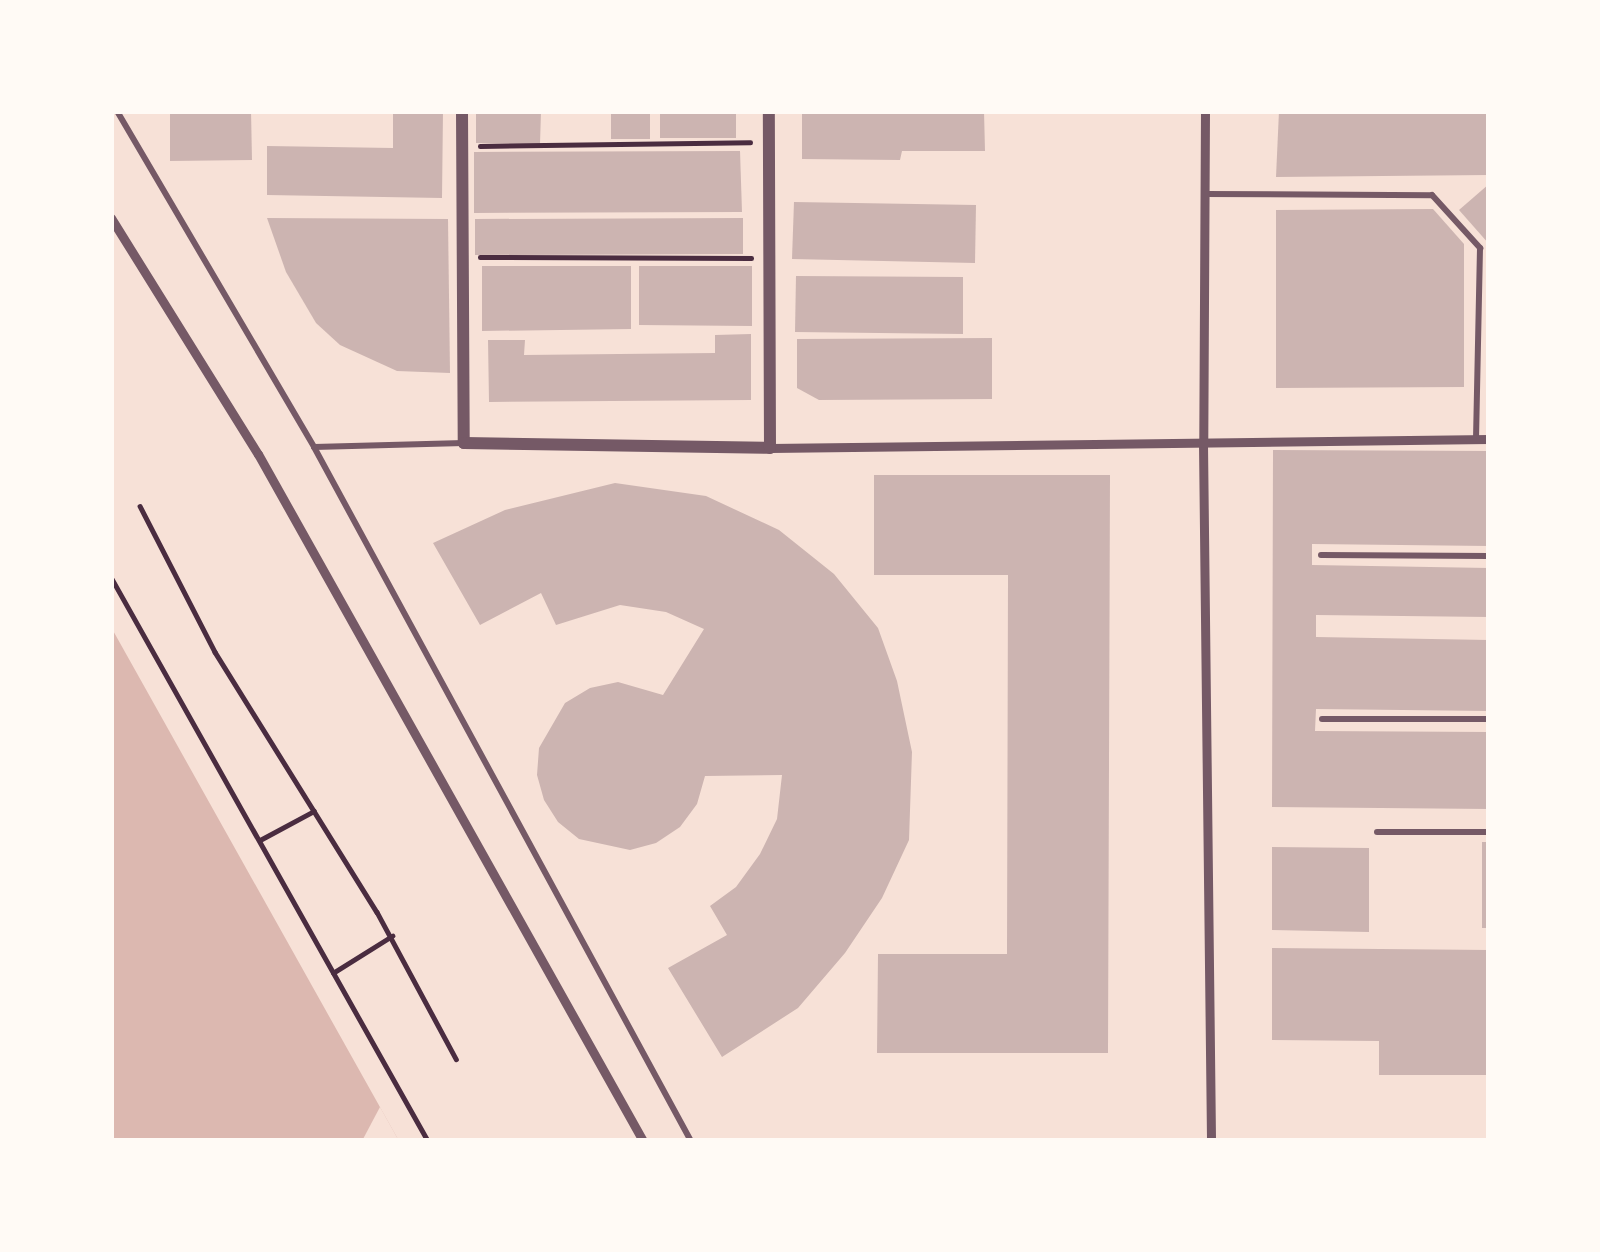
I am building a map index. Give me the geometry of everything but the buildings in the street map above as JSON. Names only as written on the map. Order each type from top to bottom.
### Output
[{"type":"street","points":[[462,111],[464,443],[770,448],[1489,439]]},
{"type":"street","points":[[769,111],[770,448]]},
{"type":"street","points":[[1205,111],[1203,444],[1211,1141]]},
{"type":"street","points":[[111,218],[258,454],[643,1141]]},
{"type":"lane","points":[[117,111],[314,447],[691,1141]]},
{"type":"lane","points":[[1204,194],[1432,195],[1480,248],[1476,439]]},
{"type":"lane","points":[[314,447],[464,443]]},
{"type":"lane","points":[[1321,555],[1489,556]]},
{"type":"lane","points":[[1322,719],[1489,719]]},
{"type":"lane","points":[[1377,832],[1489,832]]},
{"type":"path","points":[[462,147],[769,142]]},
{"type":"path","points":[[463,257],[770,258]]},
{"type":"path","points":[[140,506],[215,652],[392,936],[429,1018],[455,1059]]},
{"type":"path","points":[[111,577],[428,1141]]},
{"type":"path","points":[[259,841],[314,812]]},
{"type":"path","points":[[333,973],[392,936]]},
{"type":"shaded area","points":[[111,627],[237,852],[399,1141],[111,1141]]},
{"type":"pier","points":[[380,1107],[399,1141],[362,1141]]}]
